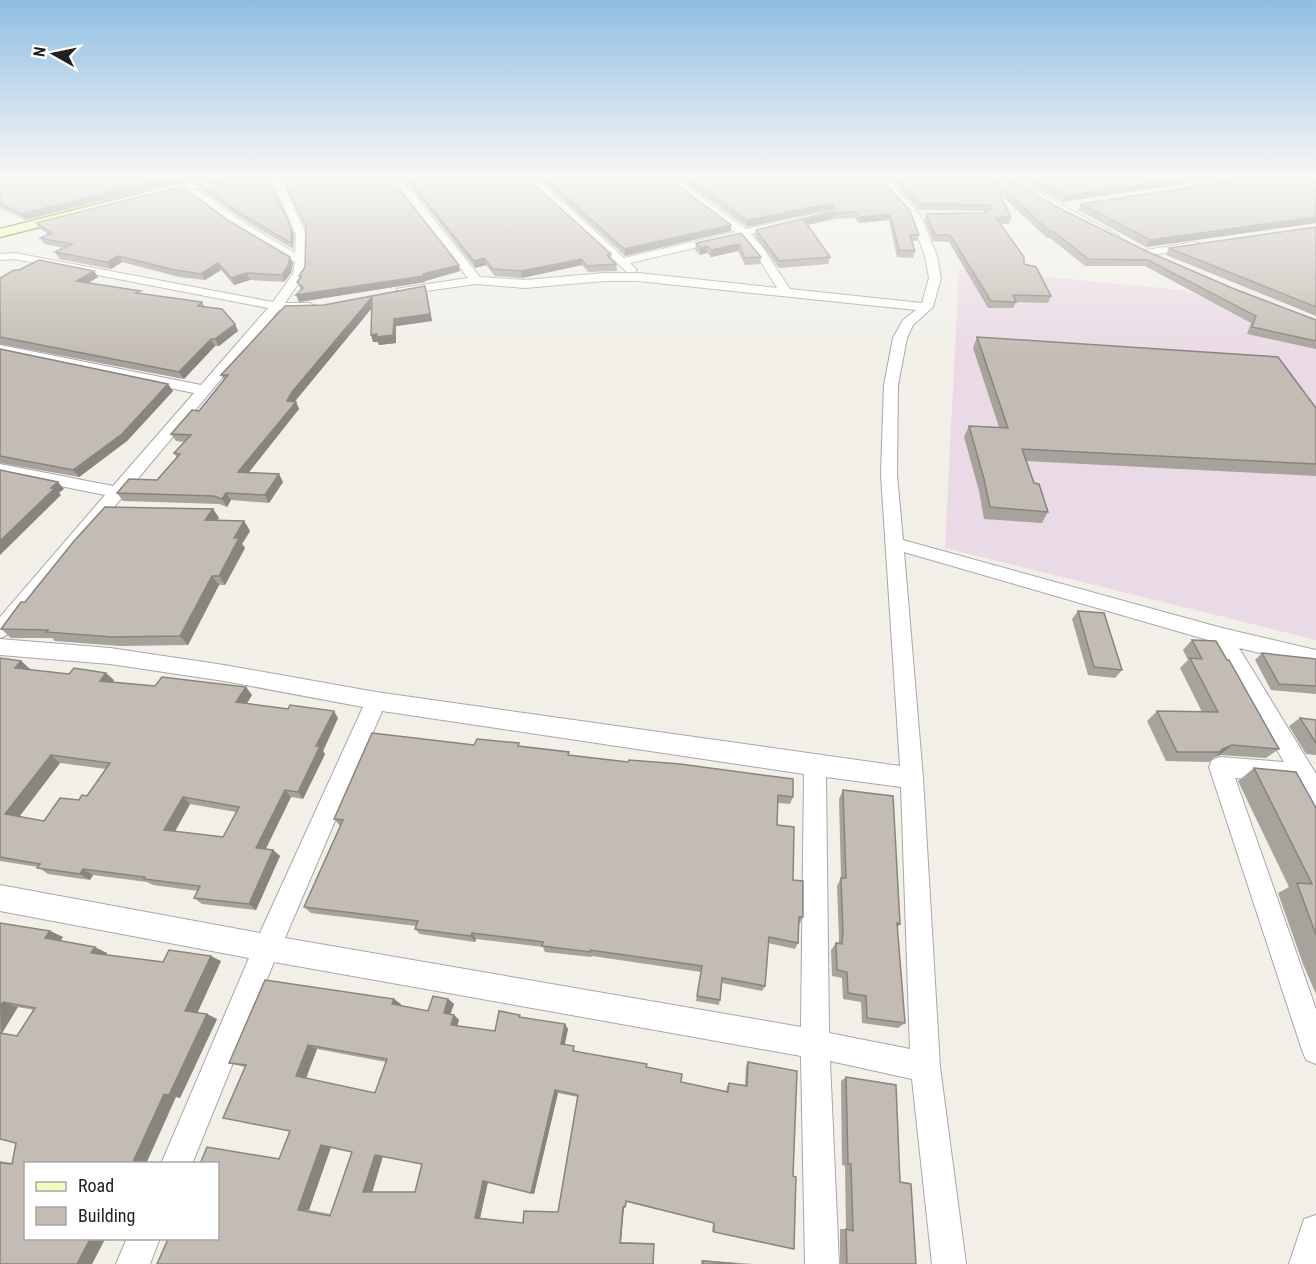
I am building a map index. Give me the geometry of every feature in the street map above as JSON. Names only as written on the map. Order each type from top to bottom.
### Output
[{"type":"street","points":[[258,236],[301,261]]},
{"type":"street","points":[[0,630],[115,492],[276,306],[299,274],[301,236]]},
{"type":"street","points":[[441,236],[476,280]]},
{"type":"street","points":[[594,236],[638,277]]},
{"type":"street","points":[[622,262],[728,236]]},
{"type":"street","points":[[747,236],[786,292]]},
{"type":"street","points":[[926,236],[935,278],[927,307],[908,323],[900,338],[891,385],[889,475],[892,543],[912,778],[926,1067],[949,1264]]},
{"type":"street","points":[[1113,236],[1168,262]]},
{"type":"street","points":[[1136,248],[1203,244]]},
{"type":"street","points":[[0,250],[15,256],[276,306],[327,306]]},
{"type":"street","points":[[0,257],[15,256]]},
{"type":"street","points":[[386,295],[476,280],[525,284],[592,278],[638,277],[927,307]]},
{"type":"street","points":[[0,349],[203,390]]},
{"type":"street","points":[[0,469],[115,492]]},
{"type":"street","points":[[103,508],[126,509]]},
{"type":"street","points":[[892,543],[1222,636],[1316,658]]},
{"type":"street","points":[[1222,636],[1316,795]]},
{"type":"street","points":[[0,647],[110,656],[224,673],[376,701],[815,766],[912,778]]},
{"type":"street","points":[[177,1162],[267,948],[376,701]]},
{"type":"street","points":[[815,766],[815,1044],[822,1264]]},
{"type":"street","points":[[1303,773],[1220,767],[1316,1050]]},
{"type":"street","points":[[0,898],[267,948],[815,1044],[926,1067]]},
{"type":"street","points":[[1306,1264],[1316,1230]]},
{"type":"street","points":[[133,1264],[144,1240]]},
{"type":"shaded area","points":[[959,269],[1183,290],[1316,336],[1316,640],[945,548]]},
{"type":"building","points":[[45,236],[254,236],[290,257],[288,266],[282,275],[247,273],[231,278],[218,263],[201,274],[118,256],[107,262],[55,252],[72,244],[40,238]]},
{"type":"building","points":[[279,236],[291,236],[291,243]]},
{"type":"building","points":[[306,236],[436,236],[459,265],[423,274],[424,276],[296,295],[303,288],[297,282],[305,267]]},
{"type":"building","points":[[454,236],[591,236],[611,254],[607,255],[616,264],[587,266],[581,259],[521,271],[493,269],[484,258],[474,261]]},
{"type":"building","points":[[610,236],[682,236],[624,249]]},
{"type":"building","points":[[728,236],[743,236],[761,257],[745,258],[739,244],[711,250],[707,246],[701,248],[696,243]]},
{"type":"building","points":[[760,236],[815,236],[830,257],[779,261]]},
{"type":"building","points":[[895,236],[910,236],[915,251],[899,250]]},
{"type":"building","points":[[951,236],[1009,236],[1024,257],[1024,264],[1036,267],[1051,296],[1013,295],[1016,302],[991,301]]},
{"type":"building","points":[[1059,236],[1116,236],[1232,288],[1316,320],[1316,341],[1252,327],[1256,316],[1148,260],[1088,259]]},
{"type":"building","points":[[1142,236],[1179,236],[1150,240]]},
{"type":"building","points":[[1253,236],[1316,236],[1316,307],[1169,248]]},
{"type":"building","points":[[39,260],[94,271],[76,281],[141,291],[136,293],[202,302],[198,306],[222,309],[235,324],[215,339],[211,339],[179,372],[0,337],[0,278]]},
{"type":"building","points":[[425,286],[430,314],[394,319],[393,335],[377,337],[377,334],[371,335],[372,297],[292,392],[287,401],[296,402],[238,472],[279,474],[265,495],[226,493],[222,499],[214,496],[117,493],[129,479],[157,480],[180,454],[174,453],[191,435],[171,434],[192,410],[199,411],[228,375],[221,375],[285,306],[324,305]]},
{"type":"building","points":[[977,337],[1278,357],[1316,408],[1316,464],[1022,449],[1034,483],[1039,484],[1048,512],[990,507],[969,426],[1008,428]]},
{"type":"building","points":[[0,349],[168,384],[122,434],[73,470],[0,456]]},
{"type":"building","points":[[0,470],[58,482],[51,488],[55,488],[0,541]]},
{"type":"building","points":[[105,507],[213,509],[205,520],[244,521],[234,538],[239,538],[219,576],[212,576],[180,636],[112,637],[46,632],[48,630],[1,629],[21,602],[25,602],[74,541]]},
{"type":"building","points":[[1078,611],[1104,613],[1122,670],[1094,667]]},
{"type":"building","points":[[1192,640],[1216,641],[1279,749],[1232,745],[1220,752],[1177,752],[1157,711],[1218,712],[1190,658],[1202,659]]},
{"type":"building","points":[[1262,653],[1316,659],[1316,686],[1279,684]]},
{"type":"building","points":[[0,658],[21,661],[15,668],[69,674],[74,668],[106,673],[100,681],[155,686],[162,677],[246,687],[236,702],[288,709],[290,705],[334,711],[316,746],[320,746],[298,792],[285,790],[256,848],[273,850],[249,904],[194,898],[200,886],[83,869],[80,874],[37,868],[40,864],[0,857]],"holes":[[[51,755],[110,763],[87,796],[82,795],[79,800],[60,798],[44,821],[5,814]],[[183,797],[239,807],[223,837],[164,830]]]},
{"type":"building","points":[[1300,718],[1316,720],[1316,743]]},
{"type":"building","points":[[372,733],[474,745],[477,739],[519,743],[518,746],[569,752],[568,755],[628,762],[629,760],[680,764],[793,779],[793,797],[778,795],[777,825],[794,827],[793,880],[803,881],[803,917],[799,917],[798,943],[769,937],[765,986],[722,978],[720,1000],[697,996],[702,966],[590,950],[590,952],[542,946],[543,942],[415,929],[418,921],[304,907],[343,820],[334,819]]},
{"type":"building","points":[[1254,768],[1296,772],[1316,808],[1316,935],[1297,883],[1312,884]]},
{"type":"building","points":[[843,790],[893,796],[900,924],[897,923],[905,1023],[867,1018],[866,996],[848,993],[847,972],[837,970],[836,943],[842,944],[843,933],[841,878],[846,878]]},
{"type":"building","points":[[0,923],[50,931],[45,938],[95,947],[91,953],[163,962],[169,950],[211,956],[185,1011],[207,1014],[169,1095],[164,1094],[133,1162],[24,1162],[24,1240],[89,1240],[77,1264],[0,1264],[0,1163],[12,1164],[16,1143],[0,1139],[0,1033],[17,1036],[35,1008],[3,1002],[0,1006]]},
{"type":"building","points":[[265,980],[394,999],[392,1004],[428,1011],[433,996],[448,999],[444,1013],[454,1015],[451,1025],[495,1031],[499,1011],[520,1015],[519,1017],[565,1024],[561,1044],[574,1046],[573,1051],[647,1064],[646,1067],[682,1074],[681,1082],[728,1092],[729,1083],[747,1086],[748,1062],[797,1071],[793,1176],[796,1177],[794,1249],[714,1232],[714,1223],[626,1201],[623,1207],[620,1243],[654,1244],[653,1264],[157,1264],[168,1240],[219,1240],[219,1162],[201,1162],[207,1147],[279,1159],[290,1131],[223,1118],[246,1065],[229,1063]],"holes":[[[308,1045],[387,1059],[375,1093],[296,1076]],[[555,1090],[578,1095],[558,1212],[524,1211],[523,1223],[475,1218],[483,1181],[531,1193]],[[321,1145],[352,1152],[330,1216],[298,1210]],[[375,1155],[422,1164],[415,1192],[363,1192]]]},
{"type":"building","points":[[846,1077],[896,1085],[900,1182],[911,1184],[916,1264],[847,1264],[846,1229],[853,1231],[851,1164],[848,1164]]},
{"type":"building","points":[[703,1261],[737,1264],[703,1264]]}]
